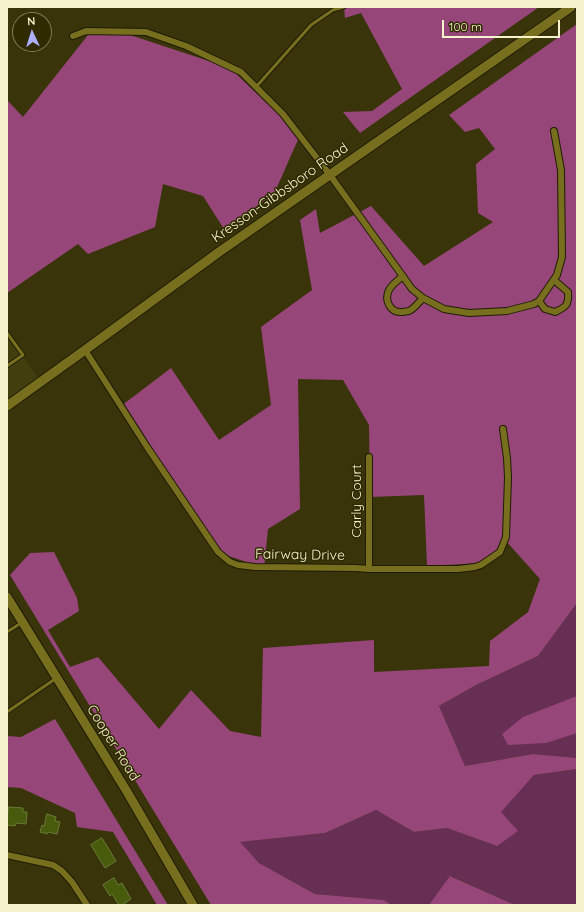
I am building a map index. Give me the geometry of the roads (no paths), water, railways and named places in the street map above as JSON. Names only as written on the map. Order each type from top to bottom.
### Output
[{"type":"street","name":"Kresson-Gibbsboro Road","points":[[7,406],[219,252],[571,7]]},
{"type":"street","points":[[73,36],[86,31],[146,32],[186,46],[241,72],[284,114],[412,289],[423,298],[444,309],[469,313],[508,311],[534,304],[539,301],[554,280],[562,257],[560,170],[554,131]]},
{"type":"street","points":[[403,276],[389,290],[387,297],[388,304],[392,310],[399,312],[408,311],[423,298]]},
{"type":"street","points":[[539,301],[545,309],[555,312],[564,307],[568,301],[568,292],[554,280]]},
{"type":"street","name":"Fairway Drive","points":[[85,350],[147,447],[218,552],[230,562],[238,565],[255,567],[369,569],[458,569],[481,565],[500,552],[506,537],[508,477],[503,429]]},
{"type":"street","name":"Carly Court","points":[[369,457],[369,569]]},
{"type":"street","name":"Cooper Road","points":[[7,597],[126,790],[194,905]]},
{"type":"street","points":[[7,855],[53,864],[72,882],[87,905]]},
{"type":"lane","points":[[256,87],[311,25],[333,10],[344,7]]},
{"type":"lane","points":[[7,333],[23,355],[7,366]]},
{"type":"lane","points":[[7,632],[22,622]]},
{"type":"lane","points":[[7,712],[56,678]]}]
